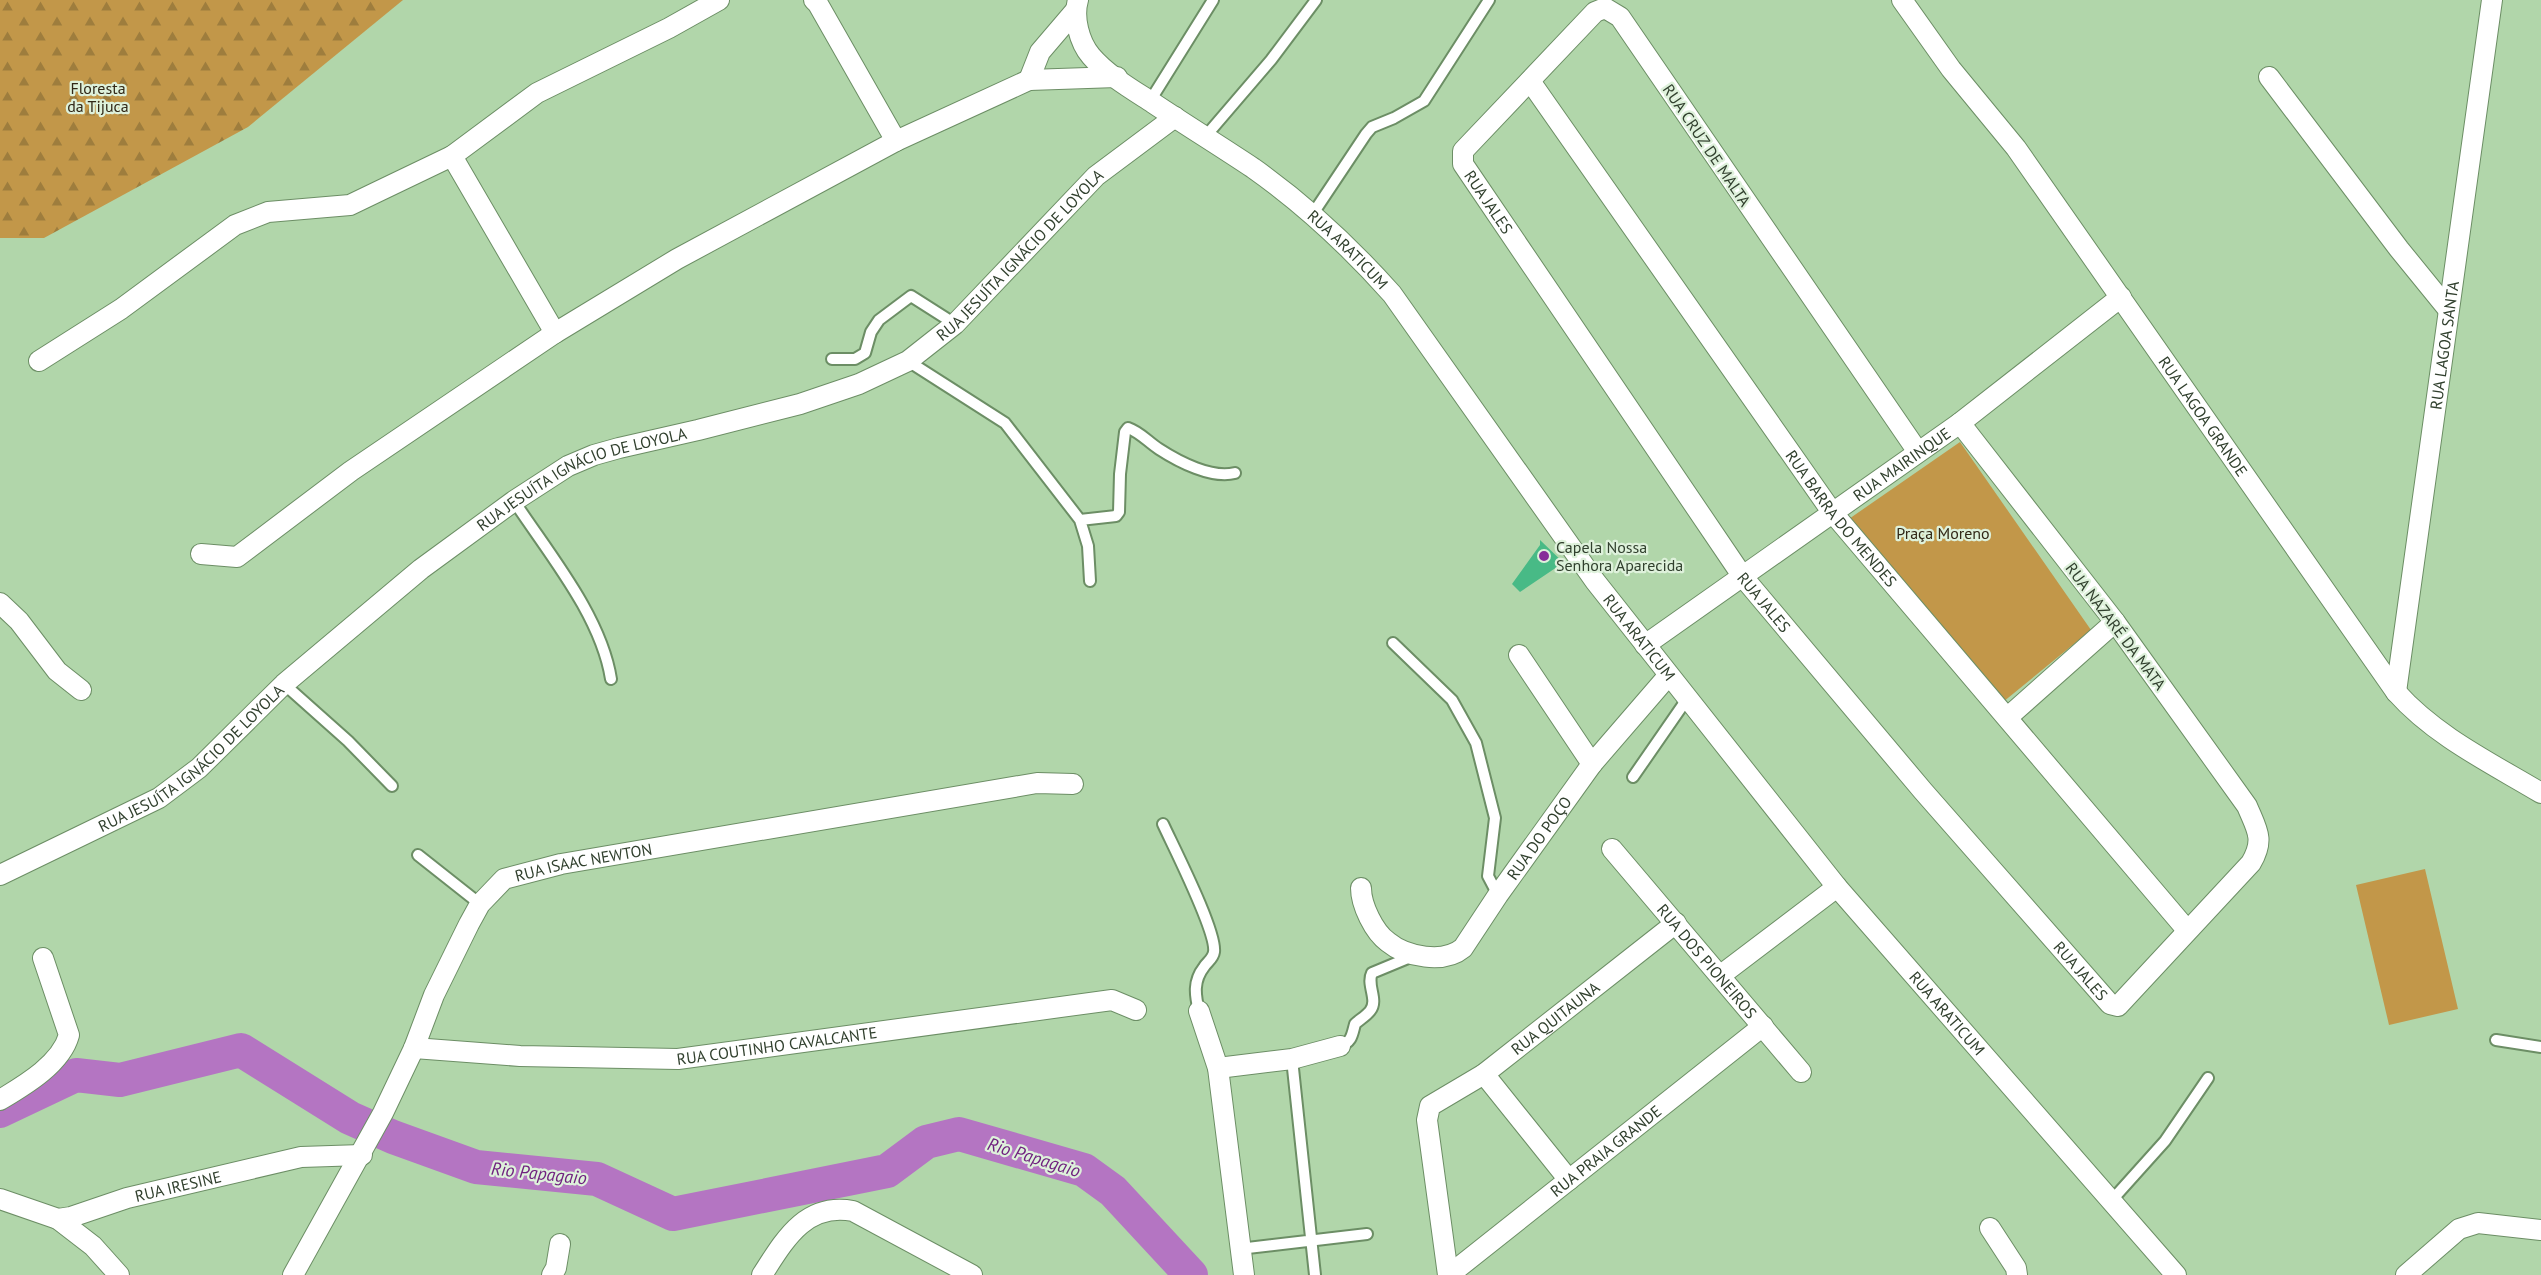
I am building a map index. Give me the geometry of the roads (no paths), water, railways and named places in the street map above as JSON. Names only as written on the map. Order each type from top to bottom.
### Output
[{"type":"street","points":[[39,361],[121,309],[235,225],[268,212],[350,204],[452,156],[537,93],[669,28],[719,0]]},
{"type":"street","points":[[814,0],[896,141]]},
{"type":"street","name":"RUA LAGOA GRANDE","points":[[1902,0],[1951,69],[2016,148],[2396,692],[2414,713],[2451,739],[2541,792]]},
{"type":"street","name":"RUA LAGOA SANTA","points":[[2396,692],[2447,308],[2492,0]]},
{"type":"street","points":[[1029,80],[1040,52],[1075,4]]},
{"type":"street","name":"RUA ARATICUM","points":[[1075,4],[1080,34],[1091,56],[1150,101],[1255,170],[1312,215],[1365,264],[1399,303],[1595,581],[1668,676],[1837,886],[2175,1275]]},
{"type":"street","name":"RUA CRUZ DE MALTA","points":[[1465,148],[1595,12],[1605,8],[1614,12],[1918,452]]},
{"type":"street","points":[[201,554],[237,557],[351,471],[555,333],[676,259],[896,141],[1029,80],[1117,77]]},
{"type":"street","points":[[2269,77],[2399,249],[2447,308]]},
{"type":"street","name":"RUA BARRA DO MENDES","points":[[1530,81],[1832,512],[2187,930]]},
{"type":"street","name":"RUA JESUÍTA IGNÁCIO DE LOYOLA","points":[[0,875],[159,798],[199,768],[284,684],[421,569],[514,501],[568,466],[594,455],[800,404],[859,384],[908,362],[955,324],[1096,176],[1175,117]]},
{"type":"street","name":"RUA JALES","points":[[1465,148],[1461,157],[1462,165],[1743,577],[1923,791],[2110,1004],[2118,1006],[2126,999],[2187,930]]},
{"type":"street","points":[[452,156],[555,333]]},
{"type":"street","name":"RUA MAIRINQUE","points":[[1645,645],[1960,423],[2121,297]]},
{"type":"street","name":"RUA NAZARÉ DA MATA","points":[[1960,423],[2115,622],[2247,806],[2260,836],[2257,853],[2251,863],[2187,930]]},
{"type":"street","points":[[0,603],[19,621],[57,671],[81,690]]},
{"type":"street","points":[[2008,717],[2115,622]]},
{"type":"street","points":[[1519,655],[1592,764]]},
{"type":"street","name":"RUA DO POÇO","points":[[1361,888],[1363,905],[1383,938],[1394,947],[1416,955],[1447,957],[1457,953],[1463,948],[1497,895],[1592,764],[1668,676]]},
{"type":"street","name":"RUA ISAAC NEWTON","points":[[293,1275],[383,1113],[414,1048],[434,995],[480,904],[504,879],[561,864],[1037,783],[1073,784]]},
{"type":"street","name":"RUA DOS PIONEIROS","points":[[1612,849],[1801,1072]]},
{"type":"street","points":[[1721,975],[1837,886]]},
{"type":"street","name":"RUA QUITAUNA","points":[[1448,1275],[1427,1120],[1430,1106],[1484,1074],[1676,923]]},
{"type":"street","points":[[0,1100],[52,1063],[65,1048],[69,1035],[43,958]]},
{"type":"street","name":"RUA COUTINHO CAVALCANTE","points":[[414,1048],[520,1056],[678,1059],[1112,1000],[1136,1010]]},
{"type":"street","points":[[1199,1011],[1218,1068],[1244,1275]]},
{"type":"street","name":"RUA PRAIA GRANDE","points":[[1448,1275],[1763,1026]]},
{"type":"street","points":[[1218,1068],[1292,1059],[1340,1046]]},
{"type":"street","points":[[1484,1074],[1569,1180]]},
{"type":"street","name":"RUA IRESINE","points":[[58,1219],[127,1198],[301,1157],[364,1149]]},
{"type":"street","points":[[0,1199],[58,1219],[93,1246],[119,1275]]},
{"type":"street","points":[[762,1275],[797,1225],[809,1216],[842,1209],[852,1211],[972,1275]]},
{"type":"street","points":[[2406,1275],[2459,1229],[2469,1224],[2541,1230]]},
{"type":"street","points":[[1990,1228],[2016,1268],[2017,1275]]},
{"type":"street","points":[[552,1275],[556,1268],[560,1244]]},
{"type":"lane","points":[[1150,101],[1213,0]]},
{"type":"lane","points":[[1205,137],[1271,60],[1316,0]]},
{"type":"lane","points":[[1312,215],[1372,127],[1424,101],[1489,0]]},
{"type":"lane","points":[[832,359],[855,359],[865,353],[871,332],[879,320],[911,296],[955,324]]},
{"type":"lane","points":[[908,362],[1005,423],[1080,520],[1088,546],[1090,581]]},
{"type":"lane","points":[[1080,520],[1116,516],[1119,512],[1120,474],[1125,432],[1128,428],[1136,431],[1175,459],[1219,474],[1235,473]]},
{"type":"lane","points":[[514,501],[576,594],[602,642],[610,665],[612,680]]},
{"type":"lane","points":[[1393,643],[1452,700],[1476,743],[1495,818],[1488,876],[1497,895]]},
{"type":"lane","points":[[284,684],[348,741],[392,786]]},
{"type":"lane","points":[[1633,777],[1687,699]]},
{"type":"lane","points":[[1163,824],[1209,927],[1214,946],[1212,957],[1195,982],[1199,1011]]},
{"type":"lane","points":[[417,855],[480,904]]},
{"type":"lane","points":[[1340,1046],[1347,1044],[1353,1034],[1354,1024],[1370,1011],[1372,973],[1416,955]]},
{"type":"lane","points":[[2496,1040],[2541,1047]]},
{"type":"lane","points":[[1292,1059],[1315,1275]]},
{"type":"lane","points":[[2112,1200],[2165,1141],[2208,1078]]},
{"type":"lane","points":[[1239,1249],[1367,1234]]},
{"type":"waterway","name":"Rio Papagaio","points":[[0,1111],[76,1075],[120,1080],[241,1050],[350,1118],[393,1137],[476,1167],[597,1179],[673,1214],[887,1171],[926,1142],[959,1134],[1084,1170],[1113,1191],[1191,1275]]},
{"type":"place","name":"Capela Nossa Senhora Aparecida","points":[[1544,556]]},
{"type":"park label","name":"Floresta da Tijuca","points":[[98,97]]},
{"type":"park label","name":"Praça Moreno","points":[[1943,533]]}]
